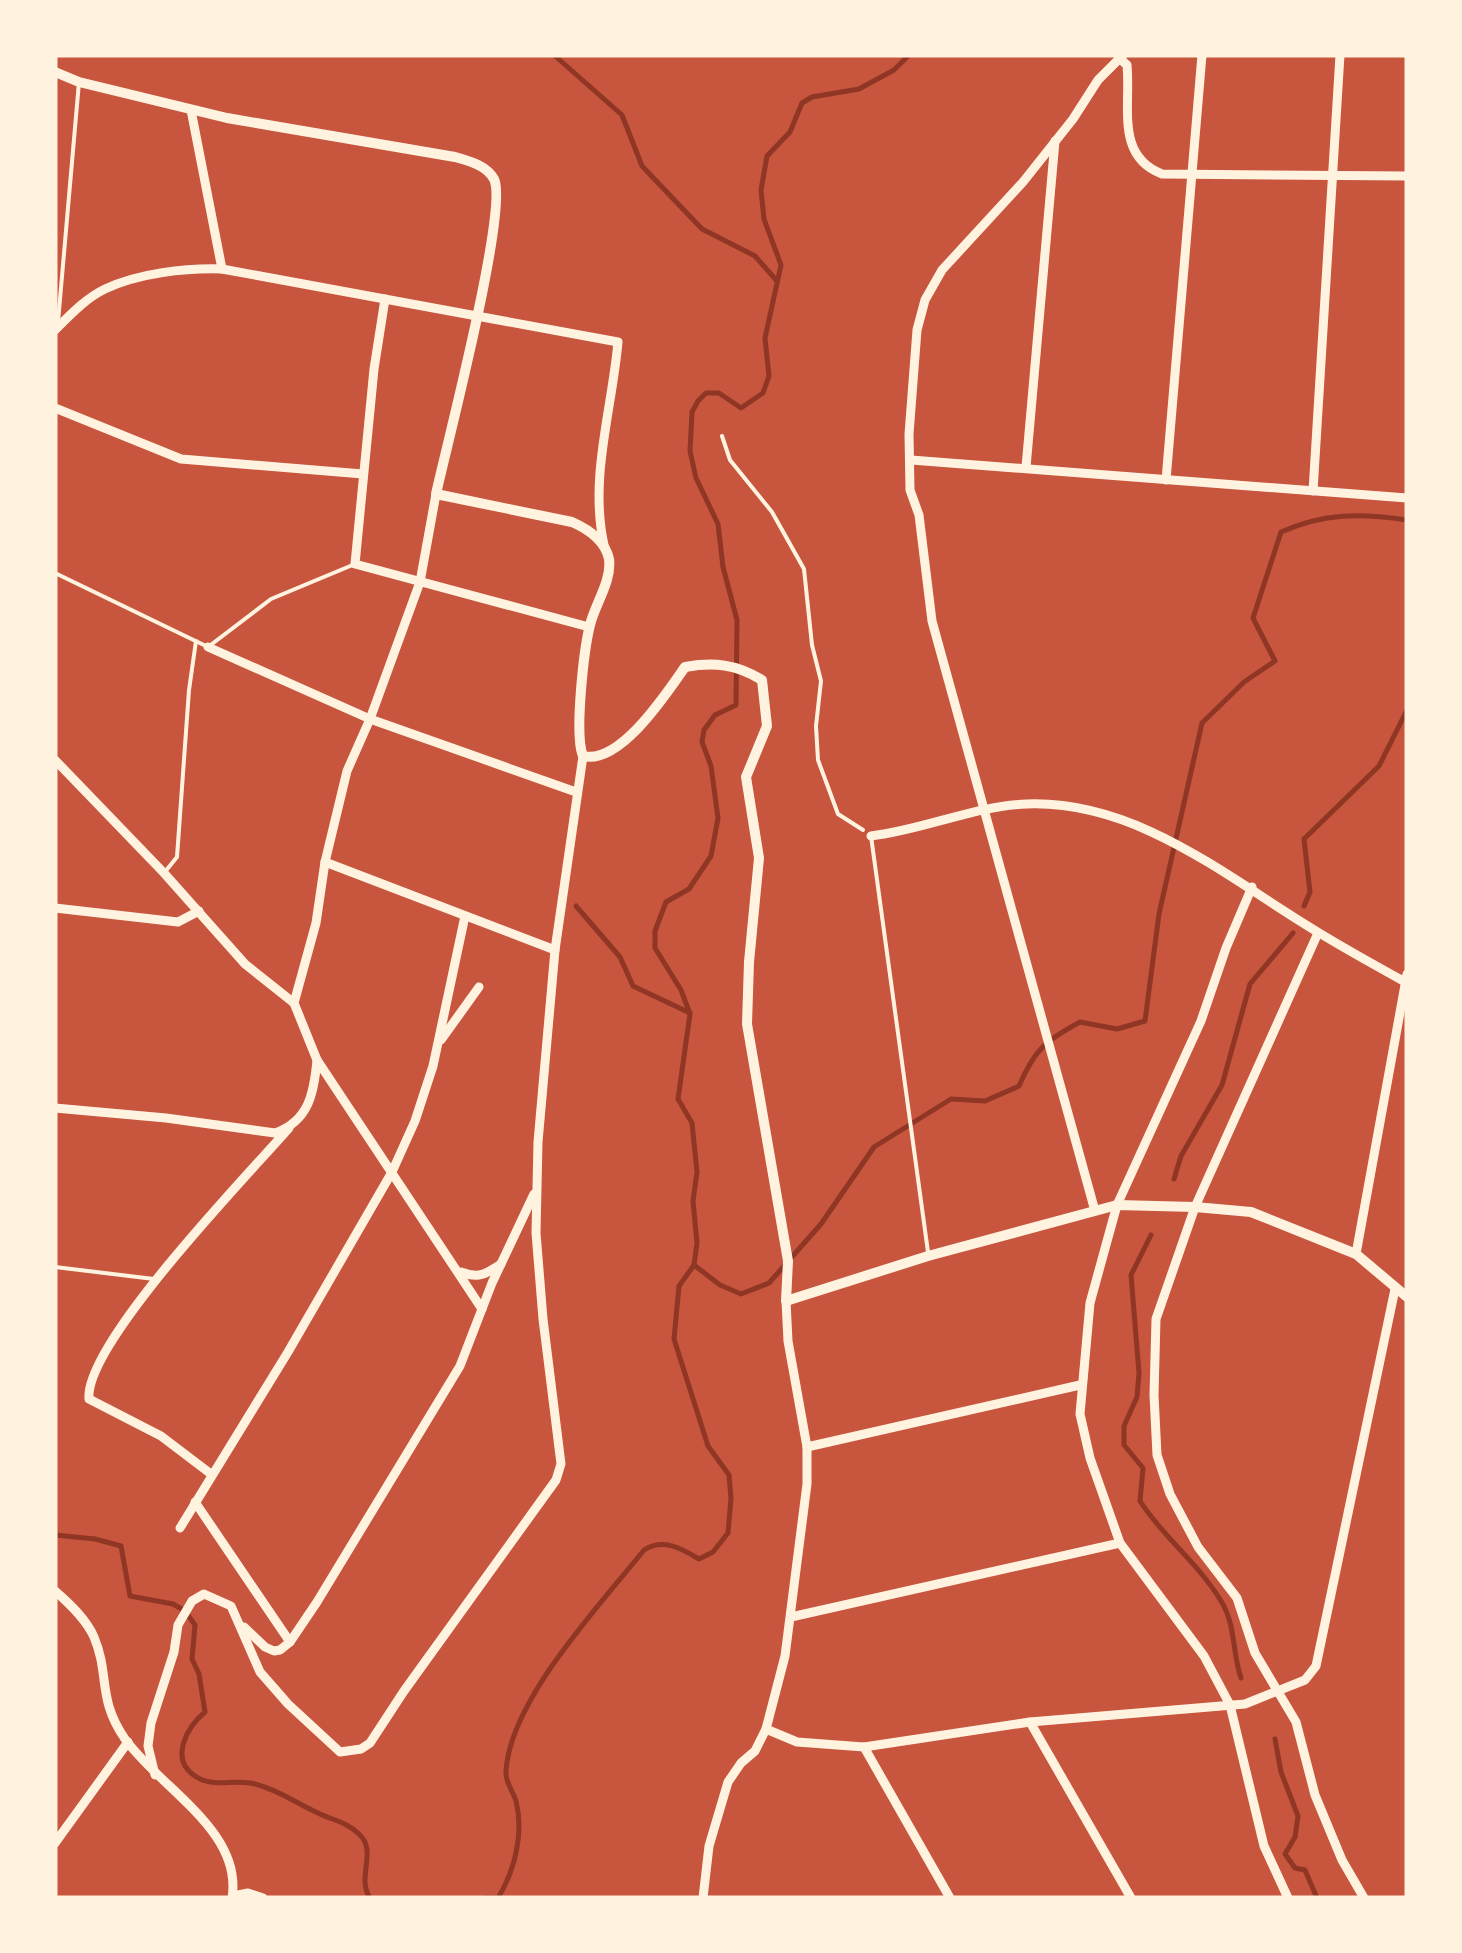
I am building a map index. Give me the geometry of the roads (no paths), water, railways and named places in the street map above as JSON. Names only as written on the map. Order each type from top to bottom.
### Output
[{"type":"street","points":[[1166,480],[1202,55]]},
{"type":"street","points":[[1313,491],[1340,55]]},
{"type":"street","points":[[1095,1211],[932,621],[919,515],[910,490],[908,434],[917,330],[924,300],[942,270],[1023,182],[1098,80],[1121,57],[1127,64],[1128,133],[1144,167],[1162,174],[1407,176]]},
{"type":"street","points":[[55,72],[78,82],[192,110],[455,157],[484,168],[494,179],[497,209],[420,582],[347,771],[325,862],[316,923],[294,1003]]},
{"type":"street","points":[[192,110],[222,269]]},
{"type":"street","points":[[1026,467],[1055,141]]},
{"type":"street","points":[[56,328],[103,290],[168,274],[222,269],[618,342],[598,501],[610,562],[589,627],[578,725],[579,746],[584,756],[555,950],[542,1076],[536,1233],[561,1464],[556,1480],[370,1744],[360,1750],[340,1752],[288,1704],[260,1672],[231,1606],[204,1594],[192,1600],[185,1610],[151,1723],[148,1746],[155,1776]]},
{"type":"street","points":[[385,300],[355,564],[589,627]]},
{"type":"street","points":[[55,408],[182,459],[364,474]]},
{"type":"street","points":[[911,460],[1407,498]]},
{"type":"street","points":[[436,494],[572,522],[586,529],[605,548]]},
{"type":"street","points":[[208,647],[370,719],[576,792]]},
{"type":"street","points":[[584,756],[605,754],[623,742],[656,707],[685,667],[714,662],[762,680],[766,726],[746,776],[759,858],[747,1024],[788,1261],[788,1341],[808,1447],[807,1484],[786,1656],[766,1729],[755,1751],[728,1782],[709,1846],[703,1898]]},
{"type":"street","points":[[55,760],[246,964],[294,1003],[317,1060],[482,1309]]},
{"type":"street","points":[[870,836],[906,832],[1024,804],[1057,805],[1120,816],[1252,887],[1318,933],[1406,979],[1356,1254]]},
{"type":"street","points":[[325,862],[555,950]]},
{"type":"street","points":[[1252,887],[1226,948],[1202,1021],[1117,1205],[1090,1302],[1080,1414],[1090,1458],[1120,1543],[1204,1656],[1230,1705],[1264,1846],[1288,1898]]},
{"type":"street","points":[[55,908],[178,922],[200,912]]},
{"type":"street","points":[[180,1528],[392,1172],[415,1121],[439,1042],[465,916]]},
{"type":"street","points":[[1318,933],[1195,1207],[1156,1318],[1154,1395],[1158,1455],[1170,1494],[1198,1547],[1237,1598],[1255,1653],[1296,1722],[1322,1811],[1342,1860],[1364,1898]]},
{"type":"street","points":[[439,1042],[479,987]]},
{"type":"street","points":[[211,1474],[161,1436],[98,1406],[89,1398],[88,1386],[154,1279],[302,1118],[312,1098],[317,1060]]},
{"type":"street","points":[[55,1108],[275,1133],[289,1128]]},
{"type":"street","points":[[239,1621],[274,1651],[290,1642],[460,1366],[537,1186]]},
{"type":"street","points":[[786,1301],[928,1256],[1117,1205],[1251,1212],[1356,1254],[1407,1298]]},
{"type":"street","points":[[459,1271],[474,1277],[502,1264]]},
{"type":"street","points":[[766,1729],[797,1742],[864,1748],[1030,1722],[1246,1704],[1305,1680],[1316,1666],[1395,1288]]},
{"type":"street","points":[[808,1447],[1080,1386]]},
{"type":"street","points":[[195,1502],[290,1642]]},
{"type":"street","points":[[791,1617],[1120,1543]]},
{"type":"street","points":[[55,1591],[93,1634],[106,1703],[128,1742],[155,1776],[217,1834],[230,1856],[232,1897],[248,1893],[263,1898]]},
{"type":"street","points":[[1030,1722],[1131,1898]]},
{"type":"street","points":[[55,1843],[128,1742]]},
{"type":"street","points":[[864,1748],[949,1898]]},
{"type":"lane","points":[[56,328],[78,82]]},
{"type":"lane","points":[[55,573],[208,647],[271,599],[355,564]]},
{"type":"lane","points":[[164,873],[178,858],[196,641]]},
{"type":"lane","points":[[870,836],[928,1256]]},
{"type":"lane","points":[[55,1267],[154,1279]]},
{"type":"waterway","points":[[554,55],[622,115],[642,166],[702,229],[755,256],[777,281]]},
{"type":"waterway","points":[[484,1898],[498,1898],[513,1863],[518,1813],[506,1772],[511,1744],[539,1685],[644,1550],[665,1545],[699,1559],[713,1552],[728,1533],[729,1475],[708,1446],[674,1339],[679,1286],[694,1265],[697,1243],[692,1123],[678,1099],[690,1014],[681,990],[655,948],[655,931],[666,902],[689,889],[711,856],[718,818],[711,766],[702,742],[704,730],[715,715],[736,705],[737,620],[723,567],[718,524],[696,478],[690,451],[692,412],[706,393],[719,393],[741,408],[763,393],[769,376],[765,338],[781,265],[764,219],[761,190],[767,156],[790,132],[802,103],[812,97],[859,89],[894,70],[909,55]]},
{"type":"waterway","points":[[694,1265],[720,1285],[741,1294],[769,1283],[821,1224],[874,1147],[951,1099],[985,1101],[1019,1086],[1042,1047],[1080,1022],[1117,1029],[1145,1021],[1159,914],[1202,723],[1244,682],[1275,661],[1253,618],[1281,532],[1342,516],[1407,520]]},
{"type":"waterway","points":[[1304,906],[1310,892],[1304,839],[1379,766],[1407,710]]},
{"type":"waterway","points":[[576,906],[620,957],[633,986],[690,1013]]},
{"type":"waterway","points":[[1174,1179],[1181,1156],[1222,1085],[1250,984],[1293,933]]},
{"type":"waterway","points":[[1151,1235],[1131,1275],[1139,1373],[1137,1397],[1124,1426],[1124,1445],[1143,1468],[1140,1501],[1226,1610],[1241,1678]]},
{"type":"waterway","points":[[55,1535],[121,1546],[130,1596],[173,1604],[185,1611],[195,1625],[192,1659],[199,1674],[205,1712],[183,1743],[187,1769],[209,1782],[248,1782],[264,1787],[354,1830],[367,1848],[365,1882],[370,1898]]},
{"type":"waterway","points":[[1275,1739],[1281,1772],[1298,1816],[1295,1837],[1285,1854],[1295,1868],[1305,1870],[1317,1898]]}]
